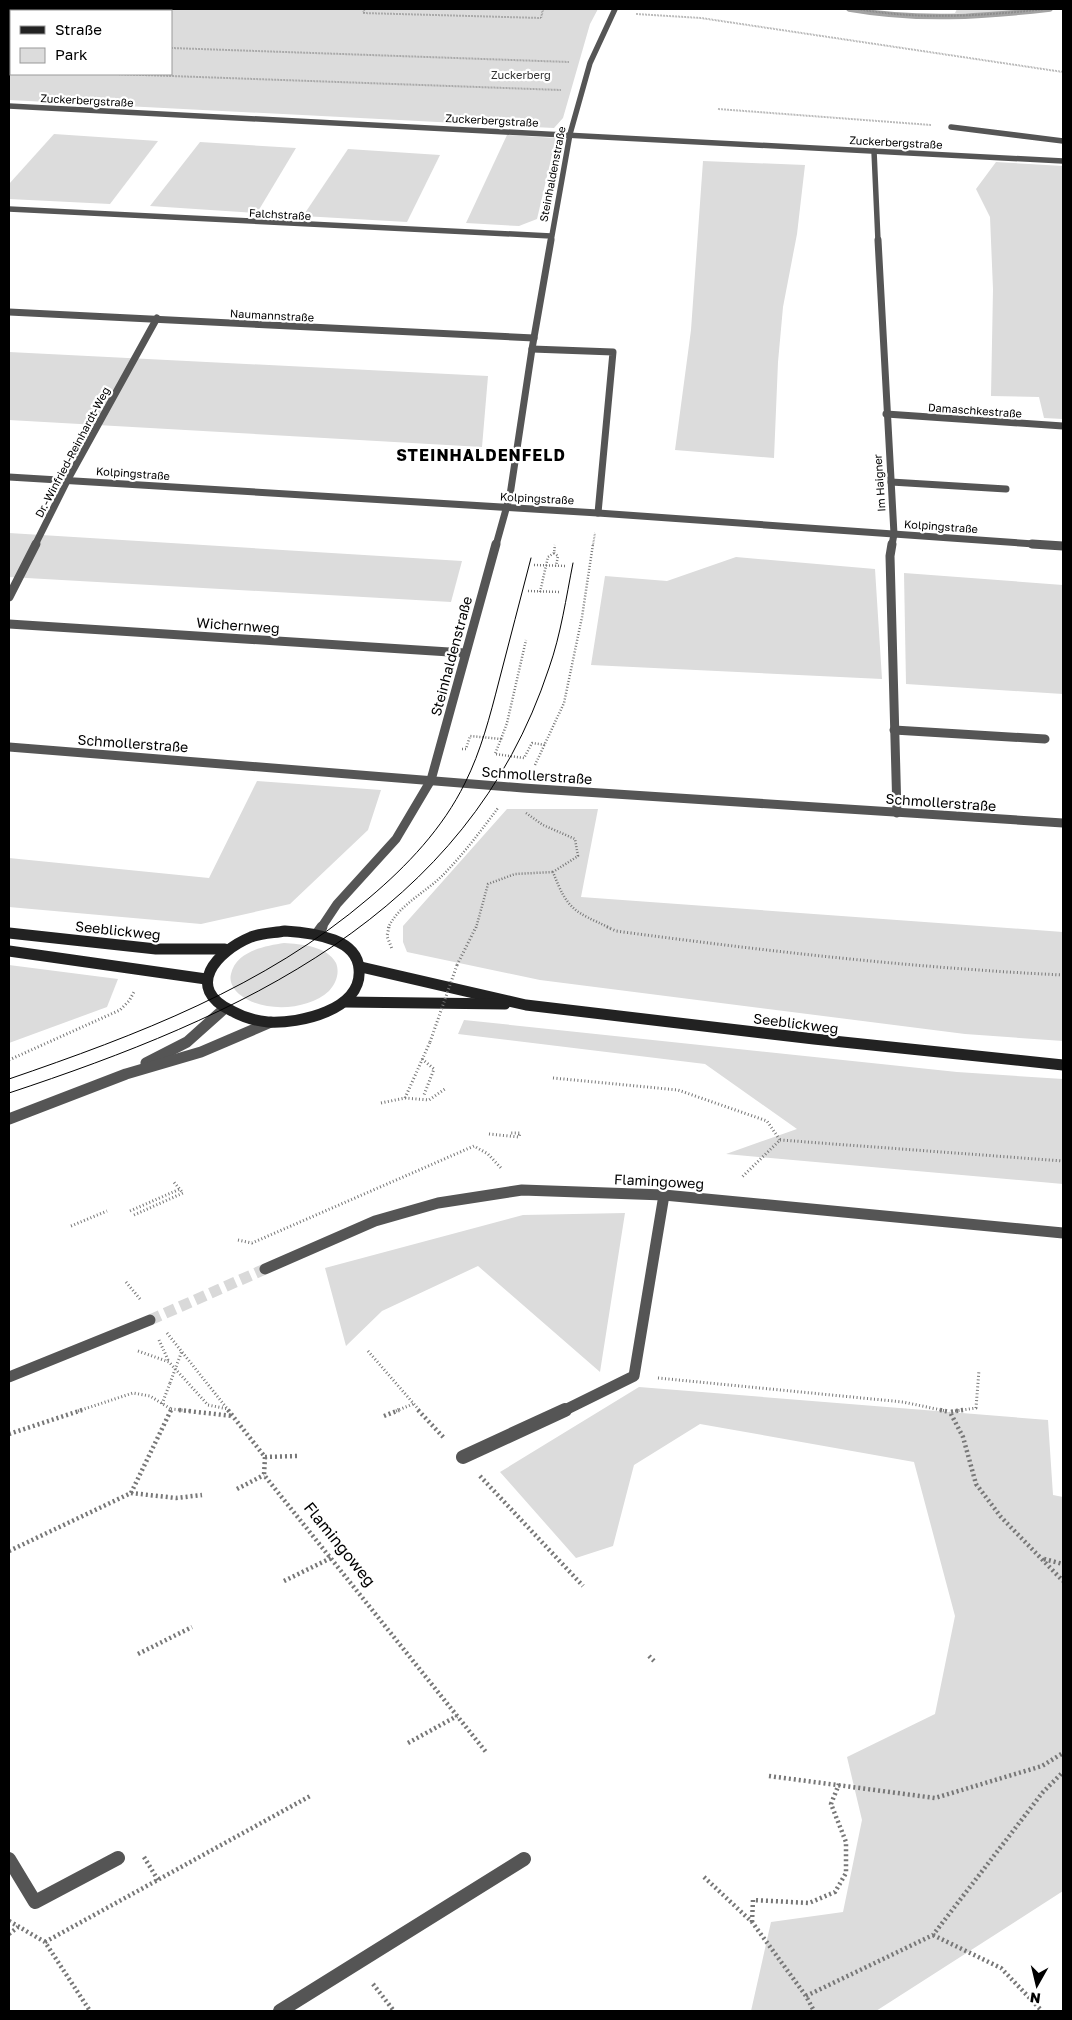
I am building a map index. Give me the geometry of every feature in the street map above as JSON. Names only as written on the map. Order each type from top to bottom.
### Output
[{"type":"main road","points":[[285,931],[317,934],[340,942],[354,954],[361,967],[359,985],[344,1002],[324,1014],[298,1021],[272,1022],[246,1018],[225,1008],[214,999],[208,989],[206,979],[212,963],[225,949],[252,936],[285,931]]},
{"type":"main road","name":"Seeblickweg","points":[[9,933],[156,949],[225,949]]},
{"type":"main road","points":[[9,951],[206,979]]},
{"type":"main road","name":"Seeblickweg","points":[[361,967],[526,1004],[814,1039],[1063,1065]]},
{"type":"main road","name":"Seeblickweg","points":[[344,1002],[526,1004]]},
{"type":"street","name":"Steinhaldenstraße","points":[[317,934],[337,904],[396,839],[431,780],[506,508],[520,436],[532,349],[570,134],[590,63],[614,11]]},
{"type":"street","name":"Zuckerbergstraße","points":[[9,106],[1063,161]]},
{"type":"street","points":[[951,127],[1063,141]]},
{"type":"street","name":"Im Haigner","points":[[874,151],[886,414],[894,534],[890,556],[896,812]]},
{"type":"street","name":"Falchstraße","points":[[9,209],[551,236]]},
{"type":"street","name":"Naumannstraße","points":[[9,312],[534,338]]},
{"type":"street","name":"Dr.-Winfried-Reinhardt-Weg","points":[[9,597],[67,481],[157,318]]},
{"type":"street","points":[[532,349],[613,352],[598,513]]},
{"type":"street","name":"Damaschkestraße","points":[[886,414],[1063,426]]},
{"type":"street","name":"Kolpingstraße","points":[[9,477],[598,513],[1063,546]]},
{"type":"street","points":[[891,482],[1006,489]]},
{"type":"street","name":"Wichernweg","points":[[9,624],[465,653]]},
{"type":"street","points":[[894,730],[1045,739]]},
{"type":"street","name":"Schmollerstraße","points":[[9,747],[523,788],[1063,823]]},
{"type":"street","points":[[126,1074],[187,1042],[225,1008]]},
{"type":"street","points":[[9,1119],[126,1074],[201,1052],[272,1022]]},
{"type":"street","name":"Flamingoweg","points":[[265,1268],[375,1221],[438,1203],[522,1190],[664,1195],[1063,1233]]},
{"type":"street","points":[[463,1457],[551,1417],[634,1376],[664,1195]]},
{"type":"street","points":[[9,1377],[150,1320]]},
{"type":"street","points":[[9,1858],[35,1902],[118,1858]]},
{"type":"street","points":[[280,2011],[524,1859]]},
{"type":"path","points":[[365,9],[363,13],[541,18],[543,9]]},
{"type":"path","points":[[857,9],[924,16],[985,15],[1045,9]]},
{"type":"path","points":[[614,11],[700,18],[1063,72]]},
{"type":"path","points":[[172,48],[590,63]]},
{"type":"path","points":[[1060,72],[1063,68]]},
{"type":"path","points":[[144,75],[581,90]]},
{"type":"path","points":[[718,109],[951,127]]},
{"type":"path","points":[[540,592],[548,557],[554,553],[555,545]]},
{"type":"path","points":[[516,804],[546,745],[564,703],[592,551]]},
{"type":"path","points":[[554,553],[558,556],[556,566]]},
{"type":"path","points":[[534,564],[566,566]]},
{"type":"path","points":[[528,591],[560,592]]},
{"type":"path","points":[[526,640],[507,723],[495,754],[524,758],[532,743],[546,745]]},
{"type":"path","points":[[441,747],[466,749],[470,736],[501,739]]},
{"type":"path","points":[[395,953],[387,940],[388,926],[397,914],[429,888],[463,855],[501,804],[516,804],[543,824],[575,839],[578,856],[553,872],[515,874],[488,884],[475,930],[457,965],[430,1042],[405,1098]]},
{"type":"path","points":[[553,872],[561,893],[575,912],[616,931],[791,954],[994,972],[1063,975]]},
{"type":"path","points":[[9,1060],[94,1024],[120,1010],[129,1001],[146,969]]},
{"type":"path","points":[[422,1059],[434,1069],[424,1094]]},
{"type":"path","points":[[553,1078],[678,1090],[767,1121],[780,1140]]},
{"type":"path","points":[[380,1103],[405,1098],[429,1100],[444,1089]]},
{"type":"path","points":[[489,1134],[519,1137],[520,1134],[510,1132]]},
{"type":"path","points":[[725,1201],[743,1175],[780,1140],[1063,1161]]},
{"type":"path","points":[[238,1240],[252,1243],[474,1146],[488,1154],[522,1190]]},
{"type":"path","points":[[134,1215],[183,1194],[173,1181]]},
{"type":"path","points":[[130,1211],[180,1189]]},
{"type":"path","points":[[71,1226],[107,1211]]},
{"type":"path","points":[[106,1338],[169,1362],[208,1405],[229,1409]]},
{"type":"path","points":[[162,1404],[182,1351],[265,1456],[264,1475],[237,1489]]},
{"type":"path","points":[[634,1376],[903,1402],[950,1412],[976,1408],[978,1370]]},
{"type":"path","points":[[9,1434],[133,1393],[150,1396],[171,1409],[234,1416]]},
{"type":"path","points":[[384,1416],[413,1404]]},
{"type":"path","points":[[131,1493],[171,1409]]},
{"type":"path","points":[[950,1412],[963,1437],[976,1484],[1001,1517],[1063,1581]]},
{"type":"path","points":[[265,1456],[297,1456]]},
{"type":"path","name":"Flamingoweg","points":[[264,1475],[486,1752]]},
{"type":"path","points":[[9,1551],[131,1493],[176,1498],[202,1495]]},
{"type":"path","points":[[284,1581],[331,1558]]},
{"type":"path","points":[[1042,1559],[1063,1564]]},
{"type":"path","points":[[138,1654],[192,1627]]},
{"type":"path","points":[[649,1656],[654,1661]]},
{"type":"path","points":[[408,1743],[456,1716]]},
{"type":"path","points":[[769,1776],[935,1798],[1042,1766],[1063,1753]]},
{"type":"path","points":[[806,1996],[933,1935],[1043,1792],[1063,1772]]},
{"type":"path","points":[[752,1922],[753,1900],[808,1904],[835,1892],[846,1873],[846,1842],[831,1804],[839,1784]]},
{"type":"path","points":[[45,1942],[312,1795]]},
{"type":"path","points":[[143,1856],[158,1880]]},
{"type":"path","points":[[704,1877],[752,1922],[806,1996],[814,2011]]},
{"type":"path","points":[[9,1921],[45,1942],[90,2011]]},
{"type":"path","points":[[9,1934],[18,1927]]},
{"type":"path","points":[[933,1935],[1001,1968],[1042,2011]]},
{"type":"path","points":[[357,1963],[394,2011]]},
{"type":"green space","name":"Zuckerberg","points":[[9,9],[598,9],[590,24],[563,118],[554,128],[9,100]]},
{"type":"green space","points":[[957,9],[1034,9],[1002,13],[955,13]]},
{"type":"green space","points":[[54,134],[158,141],[110,204],[9,199],[9,184]]},
{"type":"green space","points":[[507,135],[556,138],[537,219],[519,226],[466,223]]},
{"type":"green space","points":[[200,142],[296,148],[257,213],[150,206]]},
{"type":"green space","points":[[348,149],[440,155],[407,222],[303,216]]},
{"type":"green space","points":[[703,161],[805,165],[797,234],[783,307],[778,362],[774,458],[675,450],[691,330]]},
{"type":"green space","points":[[996,162],[1063,166],[1063,419],[1044,418],[1039,397],[991,396],[993,289],[990,217],[976,189]]},
{"type":"green space","points":[[9,352],[488,376],[482,447],[9,420]]},
{"type":"green space","points":[[9,533],[462,561],[451,602],[9,577]]},
{"type":"green space","points":[[736,557],[875,569],[882,679],[591,665],[605,576],[667,581]]},
{"type":"green space","points":[[904,573],[1063,585],[1063,694],[906,684]]},
{"type":"green space","points":[[257,781],[381,790],[368,830],[290,904],[201,924],[9,907],[9,858],[209,878]]},
{"type":"green space","points":[[507,809],[598,809],[581,897],[1063,932],[1063,1041],[965,1034],[540,980],[407,952],[403,942],[403,926]]},
{"type":"green space","points":[[284,943],[320,949],[332,957],[336,963],[337,974],[334,985],[329,991],[309,1003],[284,1007],[259,1004],[239,994],[232,985],[231,977],[234,966],[239,960],[252,951]]},
{"type":"green space","points":[[9,965],[118,979],[107,1007],[9,1043]]},
{"type":"green space","points":[[464,1020],[957,1072],[1063,1079],[1063,1184],[726,1154],[797,1129],[705,1064],[458,1034]]},
{"type":"green space","points":[[625,1213],[600,1372],[478,1266],[382,1311],[346,1346],[325,1268],[523,1215]]},
{"type":"green space","points":[[639,1387],[1048,1420],[1053,1495],[1063,1497],[1063,1891],[876,2011],[751,2011],[771,1922],[843,1912],[862,1820],[847,1757],[935,1714],[955,1616],[914,1462],[700,1424],[634,1465],[613,1546],[576,1558],[500,1472]]},
{"type":"waterway","points":[[849,9],[874,13],[925,16],[974,16],[1050,9]]},
{"type":"tunnel","points":[[150,1320],[265,1269]]},
{"type":"tram line","points":[[9,1079],[152,1026],[243,983],[287,958],[329,930],[397,873],[435,831],[456,800],[471,771],[489,720],[531,558]]},
{"type":"tram line","points":[[9,1093],[95,1063],[178,1030],[259,991],[334,945],[402,892],[462,829],[512,755],[549,668],[563,616],[573,563]]},
{"type":"district","name":"STEINHALDENFELD","points":[[481,455]]}]
